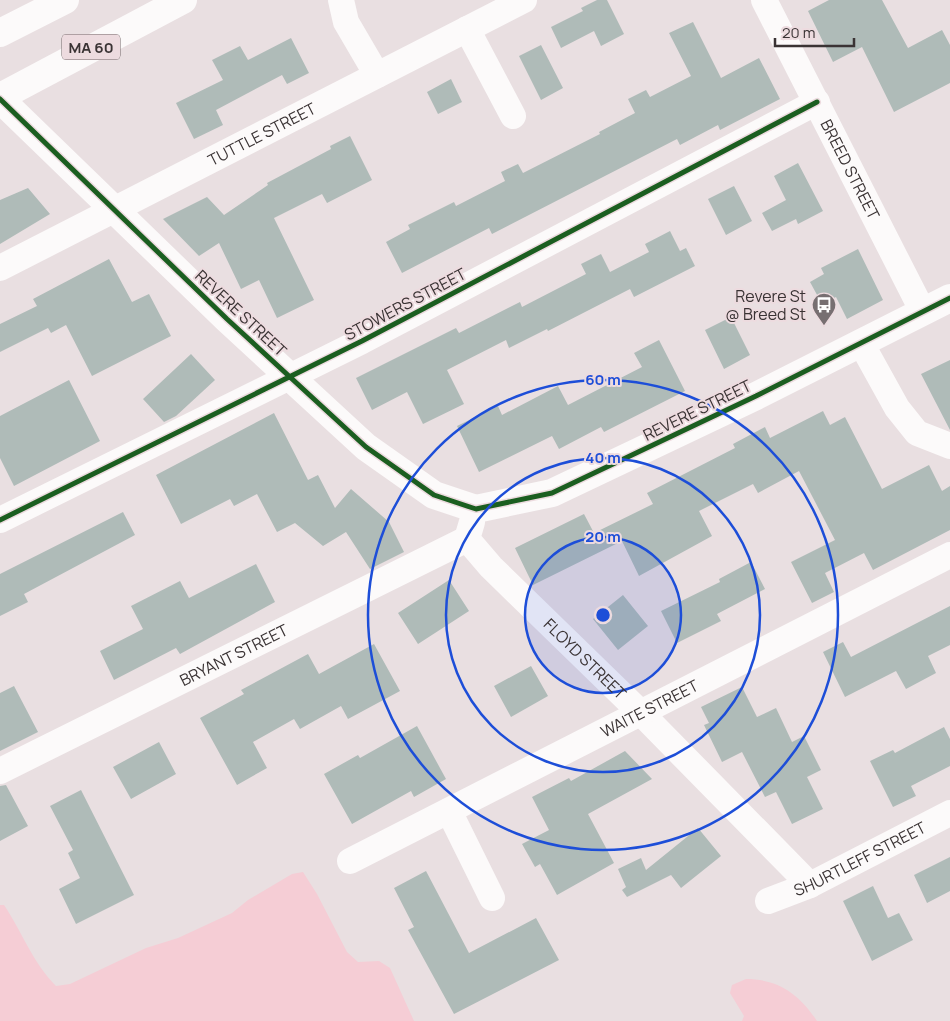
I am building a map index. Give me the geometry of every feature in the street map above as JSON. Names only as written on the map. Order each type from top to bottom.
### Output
[{"type":"main road","points":[[0,33],[65,0]]},
{"type":"main road","name":"MA 60","points":[[0,98],[183,0]]},
{"type":"main road","name":"REVERE STREET","points":[[0,98],[227,319],[366,447],[434,495],[476,509],[552,493],[756,396],[950,298]]},
{"type":"street","points":[[341,0],[346,22],[378,75]]},
{"type":"street","name":"TUTTLE STREET","points":[[0,268],[524,0]]},
{"type":"street","name":"BREED STREET","points":[[764,0],[923,312]]},
{"type":"street","points":[[467,29],[513,116]]},
{"type":"street","name":"STOWERS STREET","points":[[0,520],[362,341],[817,102]]},
{"type":"street","points":[[861,343],[897,408],[917,433],[950,446]]},
{"type":"street","points":[[467,539],[476,509]]},
{"type":"street","name":"FLOYD STREET","points":[[467,539],[491,567],[642,714],[810,885]]},
{"type":"street","name":"BRYANT STREET","points":[[0,771],[467,539]]},
{"type":"street","name":"WAITE STREET","points":[[350,861],[642,714],[950,555]]},
{"type":"street","points":[[449,811],[492,898]]},
{"type":"street","name":"SHURTLEFF STREET","points":[[768,901],[810,885],[950,814]]},
{"type":"shaded area","points":[[303,872],[317,894],[347,952],[358,962],[379,961],[390,968],[414,1021],[0,1021],[0,905],[4,905],[34,957],[56,986],[70,984],[146,948],[178,938],[232,913],[248,900],[292,874]]},
{"type":"shaded area","points":[[746,979],[769,982],[788,990],[803,1003],[817,1021],[742,1021],[744,1016],[730,993],[732,985]]},
{"type":"building","points":[[597,0],[607,0],[624,34],[601,46],[594,31],[561,48],[551,27],[583,11],[581,8]]},
{"type":"building","points":[[829,0],[882,0],[908,48],[942,30],[950,45],[950,83],[894,112],[862,47],[833,62],[808,11]]},
{"type":"building","points":[[693,22],[721,78],[759,58],[780,99],[720,130],[718,125],[680,145],[677,139],[492,234],[489,228],[402,273],[386,242],[410,229],[408,225],[454,202],[456,206],[505,181],[501,172],[518,164],[523,173],[600,134],[599,132],[635,113],[628,99],[646,90],[650,97],[691,76],[669,33]]},
{"type":"building","points":[[291,38],[309,73],[287,84],[282,75],[216,110],[223,125],[194,139],[176,103],[223,80],[212,60],[240,46],[248,60]]},
{"type":"building","points":[[541,45],[563,88],[541,100],[519,56]]},
{"type":"building","points":[[451,79],[462,102],[438,114],[427,92]]},
{"type":"building","points":[[350,136],[372,180],[327,203],[322,194],[274,218],[314,300],[277,318],[259,280],[241,289],[219,243],[199,256],[163,219],[207,197],[224,215],[268,185],[267,183],[331,149],[330,146]]},
{"type":"building","points":[[798,163],[823,211],[798,224],[796,219],[772,231],[762,213],[786,200],[774,176]]},
{"type":"building","points":[[734,186],[752,221],[726,235],[708,199]]},
{"type":"building","points":[[28,188],[50,214],[0,244],[0,200]]},
{"type":"building","points":[[670,231],[680,251],[686,248],[695,266],[634,297],[630,289],[548,331],[547,329],[509,348],[506,340],[447,370],[464,404],[423,424],[407,392],[372,410],[356,378],[456,328],[459,333],[520,302],[522,307],[586,274],[581,264],[601,254],[610,272],[649,252],[645,244]]},
{"type":"building","points":[[858,249],[883,300],[847,319],[836,297],[822,304],[810,282],[824,274],[821,268]]},
{"type":"building","points":[[109,259],[132,302],[149,294],[171,336],[92,376],[66,325],[51,333],[48,328],[0,352],[0,324],[37,306],[33,299]]},
{"type":"building","points":[[731,317],[750,355],[724,369],[705,330]]},
{"type":"building","points":[[659,340],[685,391],[604,432],[601,427],[559,449],[552,436],[479,472],[457,426],[498,406],[502,415],[558,386],[568,405],[642,367],[634,353]]},
{"type":"building","points":[[191,354],[215,380],[176,416],[164,422],[143,399]]},
{"type":"building","points":[[950,360],[950,430],[921,374]]},
{"type":"building","points":[[69,380],[100,441],[14,486],[0,458],[0,416]]},
{"type":"building","points":[[823,411],[830,425],[845,417],[882,489],[929,465],[942,491],[950,486],[950,530],[873,570],[864,553],[825,573],[834,592],[812,603],[791,562],[835,540],[799,471],[758,493],[753,484],[699,511],[712,536],[639,576],[622,541],[533,585],[515,548],[584,514],[594,533],[653,504],[647,493],[735,448],[733,444],[765,427],[770,438]]},
{"type":"building","points":[[274,413],[308,480],[318,475],[335,508],[351,489],[389,522],[404,552],[370,569],[346,532],[323,546],[295,523],[277,532],[257,494],[234,506],[230,499],[181,524],[156,475]]},
{"type":"building","points":[[123,512],[135,535],[24,594],[28,602],[0,616],[0,574]]},
{"type":"building","points":[[751,562],[765,589],[717,614],[721,621],[677,643],[661,611],[720,582],[719,579]]},
{"type":"building","points":[[256,564],[275,602],[180,654],[176,648],[114,680],[100,651],[143,629],[131,606],[180,581],[189,598]]},
{"type":"building","points":[[449,580],[469,611],[418,644],[398,613]]},
{"type":"building","points":[[623,595],[648,626],[618,650],[593,619]]},
{"type":"building","points":[[950,606],[950,645],[928,656],[936,673],[906,689],[896,671],[845,697],[823,652],[843,642],[851,657]]},
{"type":"building","points":[[374,644],[400,691],[348,719],[341,706],[300,729],[294,719],[253,742],[267,768],[237,785],[200,718],[244,694],[241,690],[308,654],[319,674]]},
{"type":"building","points":[[531,666],[548,696],[511,717],[494,686]]},
{"type":"building","points":[[14,686],[38,732],[0,751],[0,693]]},
{"type":"building","points":[[742,687],[757,717],[776,708],[792,742],[804,736],[821,770],[807,777],[823,809],[792,824],[776,792],[765,797],[742,752],[722,762],[704,725],[709,723],[701,707]]},
{"type":"building","points":[[417,726],[446,779],[414,797],[411,791],[352,824],[324,774],[358,755],[360,758]]},
{"type":"building","points":[[944,727],[950,739],[950,766],[911,786],[916,796],[893,807],[870,761],[893,750],[895,753]]},
{"type":"building","points":[[159,742],[176,774],[131,799],[113,767]]},
{"type":"building","points":[[625,751],[652,779],[588,814],[614,863],[557,895],[540,864],[535,867],[522,844],[549,830],[532,797],[569,778],[571,781]]},
{"type":"building","points":[[6,785],[28,826],[0,841],[0,786]]},
{"type":"building","points":[[81,790],[134,895],[76,924],[59,889],[80,878],[68,853],[73,850],[50,806]]},
{"type":"building","points":[[698,828],[721,856],[681,888],[671,875],[627,897],[622,890],[626,887],[618,869],[641,858],[646,870]]},
{"type":"building","points":[[950,857],[950,891],[927,903],[914,875]]},
{"type":"building","points":[[426,871],[469,953],[536,918],[559,960],[454,1014],[408,930],[414,927],[394,888]]},
{"type":"building","points":[[873,886],[888,918],[899,913],[913,940],[872,961],[843,901]]},
{"type":"cycle path","points":[[0,99],[227,319],[366,447],[434,495],[476,509],[552,493],[756,396],[950,298]]},
{"type":"cycle path","points":[[0,520],[362,341],[817,102]]},
{"type":"place","name":"Revere St @ Breed St","points":[[824,326]]}]
